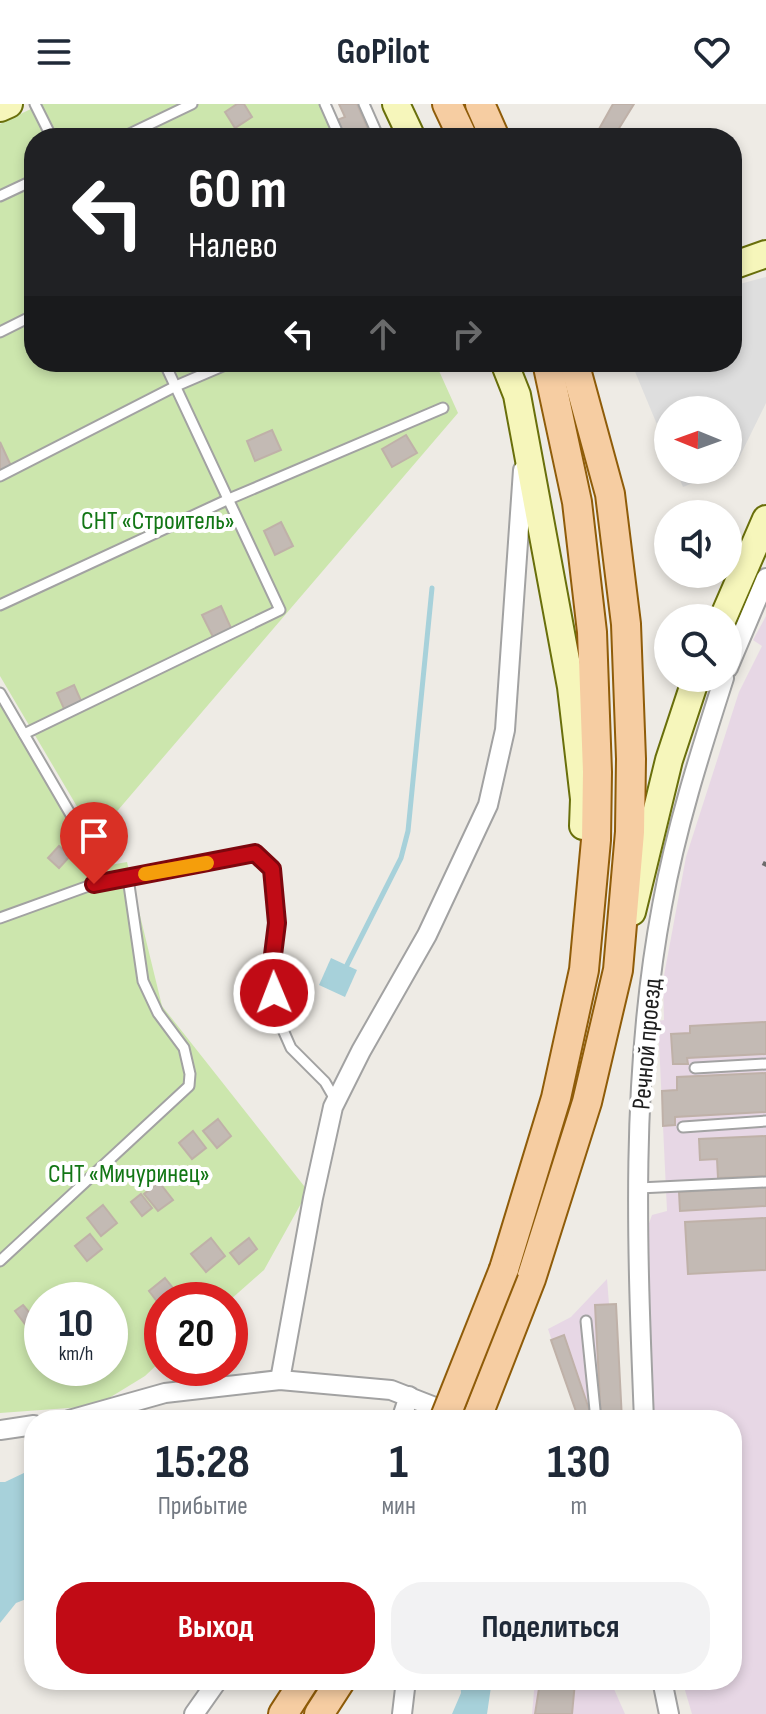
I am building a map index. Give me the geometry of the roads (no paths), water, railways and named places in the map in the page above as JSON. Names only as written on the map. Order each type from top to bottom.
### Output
[{"type":"main road","points":[[0,108],[9,104]]},
{"type":"main road","points":[[396,104],[407,128]]},
{"type":"main road","points":[[447,104],[458,128]]},
{"type":"main road","points":[[480,104],[491,128]]},
{"type":"main road","points":[[742,262],[766,254]]},
{"type":"main road","points":[[508,372],[517,395],[571,687],[584,799],[577,999]]},
{"type":"main road","points":[[448,1410],[504,1269],[556,1098],[584,970],[596,840],[592,632],[577,502],[549,372]]},
{"type":"main road","points":[[577,372],[610,494],[626,624],[631,759],[630,832],[618,970]]},
{"type":"main road","points":[[729,604],[766,519]]},
{"type":"main road","points":[[480,1410],[531,1279],[587,1102],[669,760],[691,692]]},
{"type":"main road","points":[[283,1714],[299,1690]]},
{"type":"main road","points":[[319,1714],[335,1690]]},
{"type":"street","points":[[280,1380],[313,1198],[336,1101],[427,935],[488,805],[505,730],[525,439]]},
{"type":"street","points":[[742,635],[766,578]]},
{"type":"street","name":"Речной проезд","points":[[644,1410],[639,1295],[642,1066],[660,918],[690,784],[720,692]]},
{"type":"street","points":[[105,1410],[165,1393],[280,1380],[391,1390],[443,1410]]},
{"type":"street","points":[[404,1410],[409,1396]]},
{"type":"street","points":[[0,1430],[24,1426]]},
{"type":"street","points":[[194,1714],[211,1690]]},
{"type":"street","points":[[402,1714],[405,1690]]},
{"type":"street","points":[[664,1690],[669,1714]]},
{"type":"lane","points":[[35,104],[47,128]]},
{"type":"lane","points":[[142,128],[192,104]]},
{"type":"lane","points":[[325,104],[336,128]]},
{"type":"lane","points":[[364,104],[375,128]]},
{"type":"lane","points":[[0,196],[24,185]]},
{"type":"lane","points":[[0,332],[24,320]]},
{"type":"lane","points":[[24,734],[280,610],[169,372]]},
{"type":"lane","points":[[0,476],[209,372]]},
{"type":"lane","points":[[0,605],[229,499],[443,408]]},
{"type":"lane","points":[[0,693],[71,815]]},
{"type":"lane","points":[[0,918],[94,884],[255,853],[272,869],[277,923],[271,971],[276,1014],[291,1048],[325,1082],[336,1101]]},
{"type":"lane","points":[[0,1261],[189,1086],[190,1074],[184,1048],[158,1013],[143,981],[128,878]]},
{"type":"lane","points":[[695,1068],[766,1064]]},
{"type":"lane","points":[[683,1127],[766,1121]]},
{"type":"lane","points":[[639,1188],[766,1182]]},
{"type":"lane","points":[[586,1321],[595,1410]]},
{"type":"water","points":[[331,958],[357,970],[345,997],[319,985]]},
{"type":"water","points":[[24,1473],[24,1600],[16,1603],[0,1623],[0,1482]]},
{"type":"water","points":[[461,1690],[491,1690],[487,1714],[452,1714]]},
{"type":"waterway","points":[[347,965],[401,858],[408,831],[432,588]]},
{"type":"railway","points":[[764,866],[766,862]]},
{"type":"park label","name":"СНТ «Строитель»","points":[[158,520]]},
{"type":"park label","name":"СНТ «Мичуринец»","points":[[129,1173]]}]
